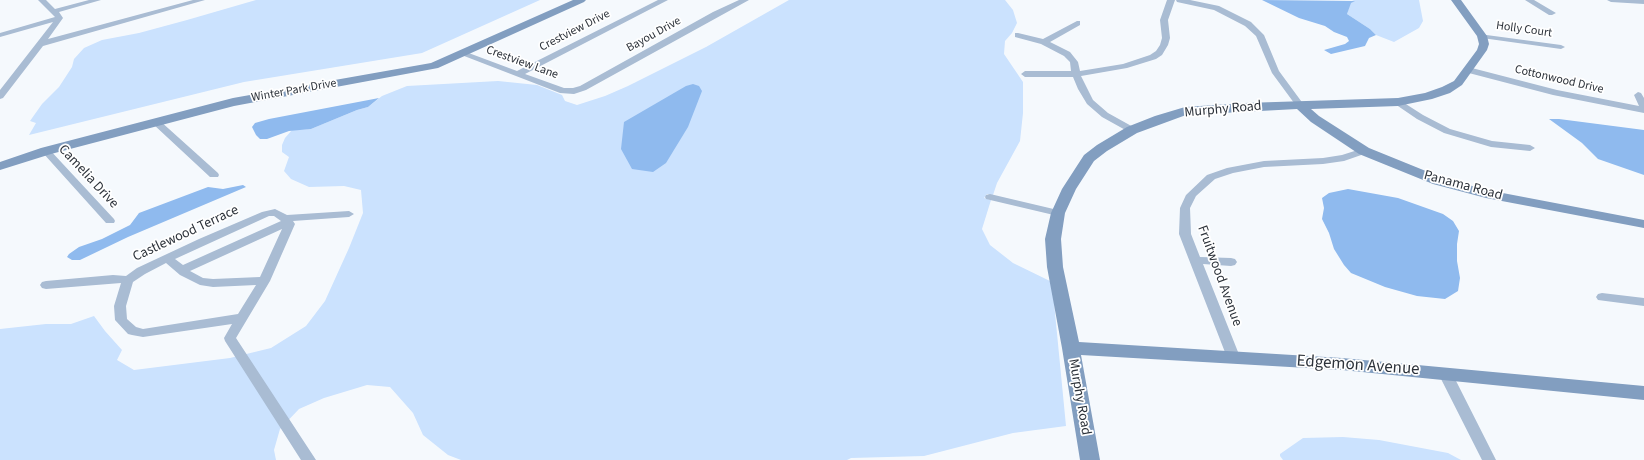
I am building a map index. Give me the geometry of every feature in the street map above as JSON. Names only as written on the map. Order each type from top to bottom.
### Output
[{"type":"street","points":[[42,0],[57,15]]},
{"type":"street","points":[[0,35],[98,0]]},
{"type":"street","points":[[40,44],[202,0]]},
{"type":"street","name":"Winter Park Drive","points":[[0,166],[46,151],[255,97],[420,70],[442,64],[581,0]]},
{"type":"street","name":"Crestview Drive","points":[[518,74],[664,0]]},
{"type":"street","points":[[723,0],[734,5]]},
{"type":"street","name":"Bayou Drive","points":[[574,91],[583,88],[734,5],[746,0]]},
{"type":"street","points":[[1025,74],[1076,74],[1124,66],[1153,57],[1164,45],[1166,38],[1164,20],[1171,0]]},
{"type":"street","points":[[1180,0],[1226,12],[1240,18],[1254,29],[1260,35],[1275,72],[1300,105]]},
{"type":"street","points":[[1456,0],[1482,36]]},
{"type":"street","points":[[1529,0],[1552,13]]},
{"type":"street","points":[[1612,0],[1644,2]]},
{"type":"street","points":[[0,96],[54,27],[57,15]]},
{"type":"street","points":[[1044,42],[1076,23]]},
{"type":"street","points":[[1018,35],[1044,42],[1067,54],[1074,62],[1076,74],[1082,89],[1090,102],[1105,115],[1132,130]]},
{"type":"street","name":"Murphy Road","points":[[1090,460],[1071,348],[1055,267],[1053,239],[1058,213],[1068,189],[1089,158],[1102,148],[1132,130],[1159,119],[1185,111],[1245,106],[1398,102],[1428,96],[1446,90],[1458,83],[1482,50],[1484,44],[1482,36]]},
{"type":"street","name":"Holly Court","points":[[1482,36],[1562,47]]},
{"type":"street","name":"Crestview Lane","points":[[463,54],[563,91],[574,91]]},
{"type":"street","name":"Cottonwood Drive","points":[[1468,70],[1569,96],[1644,109]]},
{"type":"street","points":[[1638,95],[1644,109]]},
{"type":"street","points":[[1398,102],[1425,120],[1447,131],[1469,138],[1510,147],[1530,148]]},
{"type":"street","name":"Panama Road","points":[[1300,105],[1315,119],[1364,151],[1438,181],[1486,194],[1644,224]]},
{"type":"street","points":[[156,122],[214,175]]},
{"type":"street","name":"Camelia Drive","points":[[46,151],[110,221]]},
{"type":"street","name":"Fruitwood Avenue","points":[[1233,358],[1184,234],[1186,208],[1191,195],[1211,177],[1231,170],[1249,166],[1290,162],[1324,161],[1344,158],[1364,151]]},
{"type":"street","points":[[990,197],[1058,213]]},
{"type":"street","name":"Castlewood Terrace","points":[[242,318],[143,333],[132,331],[121,320],[120,306],[128,280],[141,271],[266,214],[275,212],[286,220]]},
{"type":"street","points":[[182,270],[286,220],[349,214]]},
{"type":"street","points":[[286,220],[290,224],[264,281],[230,338],[309,460]]},
{"type":"street","points":[[168,258],[182,270],[200,281],[213,283],[264,281]]},
{"type":"street","points":[[1194,260],[1231,262]]},
{"type":"street","points":[[46,285],[113,279],[128,280]]},
{"type":"street","points":[[1602,297],[1644,302]]},
{"type":"street","name":"Edgemon Avenue","points":[[1071,348],[1342,364],[1644,393]]},
{"type":"street","points":[[1445,373],[1489,460]]},
{"type":"shaded area","points":[[256,0],[540,0],[422,53],[244,82],[29,135],[36,123],[30,121],[42,104],[59,87],[72,67],[74,59],[84,48],[102,40],[139,33]]},
{"type":"shaded area","points":[[789,0],[1005,0],[1013,10],[1017,23],[1012,33],[1005,41],[1004,54],[1023,82],[1023,113],[1020,141],[997,183],[993,195],[987,194],[984,198],[991,200],[982,229],[990,245],[1013,263],[1052,282],[1066,426],[1013,433],[924,456],[851,458],[847,460],[461,460],[448,455],[423,435],[413,413],[390,387],[367,385],[324,398],[299,409],[280,429],[274,450],[276,460],[0,460],[0,329],[46,324],[71,324],[94,316],[122,350],[117,360],[134,370],[230,358],[271,348],[306,326],[325,301],[363,213],[361,190],[344,186],[309,187],[291,179],[284,171],[289,157],[282,152],[282,145],[285,138],[292,130],[311,129],[368,107],[382,96],[407,86],[498,81],[537,85],[562,95],[565,101],[577,105],[605,96],[628,86],[706,47]]},
{"type":"shaded area","points":[[1352,0],[1419,0],[1423,21],[1419,28],[1394,42],[1376,35],[1370,29],[1347,14],[1350,3],[1354,1]]},
{"type":"shaded area","points":[[1343,437],[1379,440],[1448,453],[1461,460],[1283,460],[1280,456],[1280,454],[1303,438]]},
{"type":"water","points":[[1262,0],[1355,1],[1351,3],[1347,14],[1370,29],[1376,35],[1369,38],[1365,46],[1331,54],[1324,50],[1345,44],[1349,41],[1347,37],[1334,32],[1325,26],[1299,18]]},
{"type":"water","points":[[693,84],[699,86],[702,91],[688,127],[666,163],[653,172],[632,169],[621,149],[624,122],[686,86]]},
{"type":"water","points":[[379,98],[368,107],[311,129],[289,131],[267,139],[260,139],[252,127],[255,123],[269,119]]},
{"type":"water","points":[[1549,119],[1644,130],[1644,175],[1598,159],[1582,143]]},
{"type":"water","points":[[243,185],[246,187],[128,237],[80,260],[72,260],[67,257],[79,247],[102,239],[130,225],[139,213],[208,187],[223,189]]},
{"type":"water","points":[[1348,189],[1398,198],[1443,214],[1453,221],[1459,231],[1457,261],[1460,278],[1458,291],[1445,299],[1417,296],[1385,287],[1351,273],[1334,249],[1329,233],[1322,219],[1324,208],[1322,198],[1329,193]]}]
